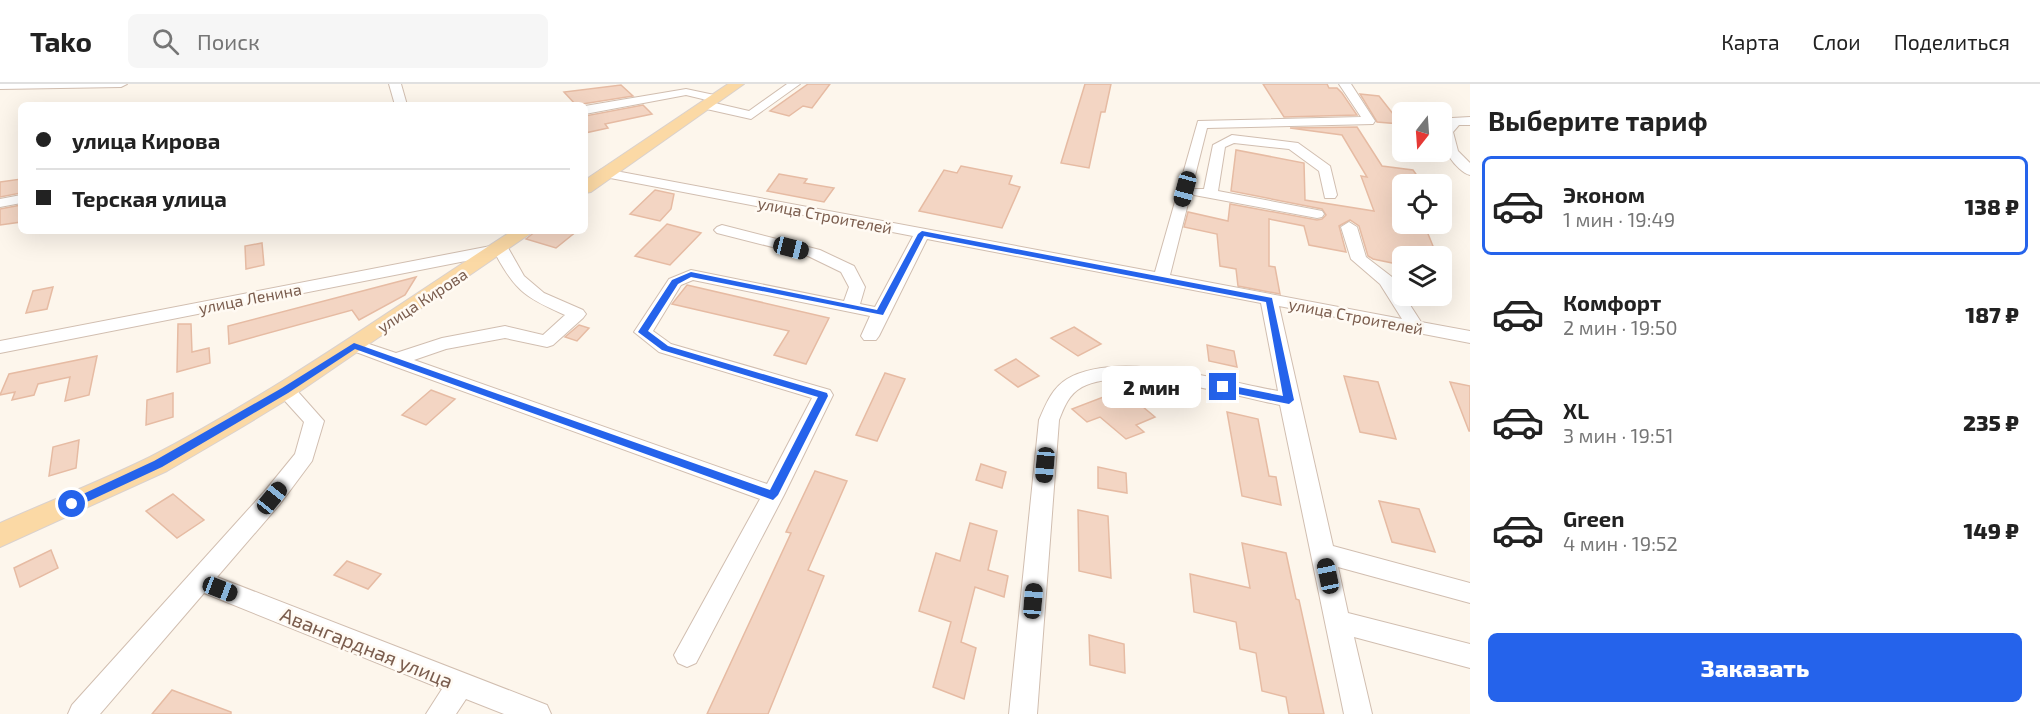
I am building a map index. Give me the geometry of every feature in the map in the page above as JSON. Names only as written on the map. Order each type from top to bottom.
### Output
[{"type":"main road","points":[[588,186],[737,84]]},
{"type":"main road","name":"улица Кирова","points":[[0,536],[158,464],[285,390],[521,234]]},
{"type":"street","points":[[0,86],[121,84]]},
{"type":"street","points":[[395,84],[400,102]]},
{"type":"street","points":[[588,109],[686,92],[751,115],[794,84]]},
{"type":"street","points":[[1161,279],[1202,124],[1369,121],[1345,84]]},
{"type":"street","points":[[1470,121],[1456,121],[1447,132],[1452,152],[1470,171]]},
{"type":"street","points":[[1210,194],[1219,145],[1232,139],[1293,146],[1325,170],[1330,195]]},
{"type":"street","name":"улица Строителей","points":[[605,173],[1470,337]]},
{"type":"street","points":[[1185,189],[1317,214]]},
{"type":"street","points":[[0,203],[18,200]]},
{"type":"street","points":[[1349,227],[1359,259],[1377,269],[1389,280],[1415,327]]},
{"type":"street","points":[[722,230],[814,253],[848,269],[857,287],[850,308]]},
{"type":"street","points":[[870,336],[922,234]]},
{"type":"street","points":[[395,360],[442,344],[505,332],[547,341],[577,314],[538,297],[517,279],[501,249]]},
{"type":"street","name":"улица Ленина","points":[[0,347],[501,249]]},
{"type":"street","points":[[687,655],[823,396],[665,348],[643,332],[675,282],[691,275],[880,314]]},
{"type":"street","points":[[1269,300],[1358,714]]},
{"type":"street","points":[[354,345],[773,495]]},
{"type":"street","points":[[1023,714],[1049,420],[1052,406],[1061,393],[1075,383],[1092,377],[1134,372],[1158,374],[1289,400]]},
{"type":"street","points":[[82,714],[272,498],[305,456],[314,421],[285,390]]},
{"type":"street","points":[[0,521],[33,521]]},
{"type":"street","points":[[1323,553],[1470,593]]},
{"type":"street","name":"Авангардная улица","points":[[198,580],[537,714]]},
{"type":"street","points":[[1337,621],[1470,656]]},
{"type":"street","points":[[440,714],[461,684]]},
{"type":"building","points":[[808,84],[830,84],[812,108],[803,106],[789,116],[770,111]]},
{"type":"building","points":[[1085,84],[1111,84],[1105,112],[1101,112],[1089,168],[1061,163]]},
{"type":"building","points":[[1263,84],[1327,84],[1329,88],[1337,88],[1342,93],[1357,115],[1284,117]]},
{"type":"building","points":[[621,85],[633,96],[588,103],[573,102],[564,92]]},
{"type":"building","points":[[1360,94],[1379,96],[1392,113],[1392,123],[1377,122]]},
{"type":"building","points":[[643,105],[652,114],[605,124],[608,128],[588,132],[588,115]]},
{"type":"building","points":[[1357,127],[1382,166],[1413,170],[1416,174],[1392,174],[1392,234],[1428,234],[1433,246],[1392,246],[1392,263],[1368,256],[1359,226],[1350,220],[1339,226],[1346,252],[1309,245],[1304,226],[1269,219],[1269,266],[1275,267],[1280,294],[1238,286],[1236,269],[1220,266],[1217,234],[1184,227],[1188,212],[1228,221],[1230,204],[1317,220],[1326,215],[1322,209],[1231,191],[1236,150],[1304,163],[1305,200],[1374,211],[1361,176],[1367,177],[1342,135],[1290,128]]},
{"type":"building","points":[[961,166],[1012,176],[1009,184],[1020,187],[1002,228],[919,211],[944,170],[957,173]]},
{"type":"building","points":[[779,174],[807,179],[804,183],[834,188],[824,202],[767,191]]},
{"type":"building","points":[[18,179],[18,194],[0,197],[0,182]]},
{"type":"building","points":[[655,190],[674,194],[671,209],[660,221],[630,214]]},
{"type":"building","points":[[18,206],[18,222],[0,225],[0,209]]},
{"type":"building","points":[[667,224],[701,233],[670,265],[635,256]]},
{"type":"building","points":[[532,234],[573,234],[556,248],[526,239]]},
{"type":"building","points":[[262,243],[264,265],[246,269],[245,246]]},
{"type":"building","points":[[416,277],[405,295],[359,320],[352,310],[229,344],[228,326]]},
{"type":"building","points":[[687,285],[829,318],[806,364],[774,355],[789,331],[672,304]]},
{"type":"building","points":[[53,287],[47,309],[26,313],[33,291]]},
{"type":"building","points":[[178,324],[191,324],[192,352],[209,348],[210,363],[177,372]]},
{"type":"building","points":[[579,325],[589,328],[577,341],[565,337]]},
{"type":"building","points":[[1074,327],[1101,344],[1078,356],[1051,338]]},
{"type":"building","points":[[1207,345],[1234,351],[1237,367],[1209,361]]},
{"type":"building","points":[[97,356],[89,395],[65,401],[70,377],[38,384],[34,395],[12,400],[15,392],[0,395],[9,374]]},
{"type":"building","points":[[1016,359],[1039,376],[1018,387],[995,370]]},
{"type":"building","points":[[885,373],[905,379],[877,441],[856,435]]},
{"type":"building","points":[[1344,376],[1378,382],[1396,439],[1360,432]]},
{"type":"building","points":[[1450,382],[1470,386],[1470,431],[1469,431]]},
{"type":"building","points":[[431,390],[455,399],[426,425],[402,415]]},
{"type":"building","points":[[173,393],[173,417],[146,425],[147,400]]},
{"type":"building","points":[[1111,394],[1127,407],[1137,402],[1155,417],[1136,425],[1144,432],[1126,439],[1100,417],[1087,422],[1072,409]]},
{"type":"building","points":[[1227,412],[1258,419],[1269,476],[1276,477],[1281,505],[1242,496]]},
{"type":"building","points":[[79,440],[76,468],[49,476],[53,447]]},
{"type":"building","points":[[981,464],[1006,472],[1002,488],[976,480]]},
{"type":"building","points":[[1098,467],[1126,473],[1127,493],[1098,488]]},
{"type":"building","points":[[815,471],[847,481],[808,570],[824,576],[768,714],[707,714],[791,533],[786,532]]},
{"type":"building","points":[[173,494],[204,520],[177,538],[146,511]]},
{"type":"building","points":[[1379,501],[1419,509],[1435,552],[1392,542]]},
{"type":"building","points":[[1078,510],[1108,516],[1111,578],[1079,571]]},
{"type":"building","points":[[970,523],[997,531],[988,570],[1008,576],[1004,597],[975,587],[961,642],[976,648],[964,699],[933,687],[951,622],[919,611],[936,553],[960,561]]},
{"type":"building","points":[[1242,543],[1286,553],[1296,599],[1299,600],[1324,714],[1289,714],[1286,697],[1262,691],[1256,653],[1240,649],[1236,622],[1194,612],[1190,574],[1250,588]]},
{"type":"building","points":[[51,550],[58,568],[20,587],[14,568]]},
{"type":"building","points":[[347,561],[381,574],[368,589],[334,575]]},
{"type":"building","points":[[1089,635],[1124,644],[1125,673],[1090,665]]},
{"type":"building","points":[[172,690],[231,712],[231,714],[152,714]]},
{"type":"route","points":[[72,504],[158,464],[285,390],[354,345],[773,495],[823,396],[665,348],[643,332],[675,282],[691,275],[880,314],[922,234],[1269,300],[1289,400],[1223,387]]}]
